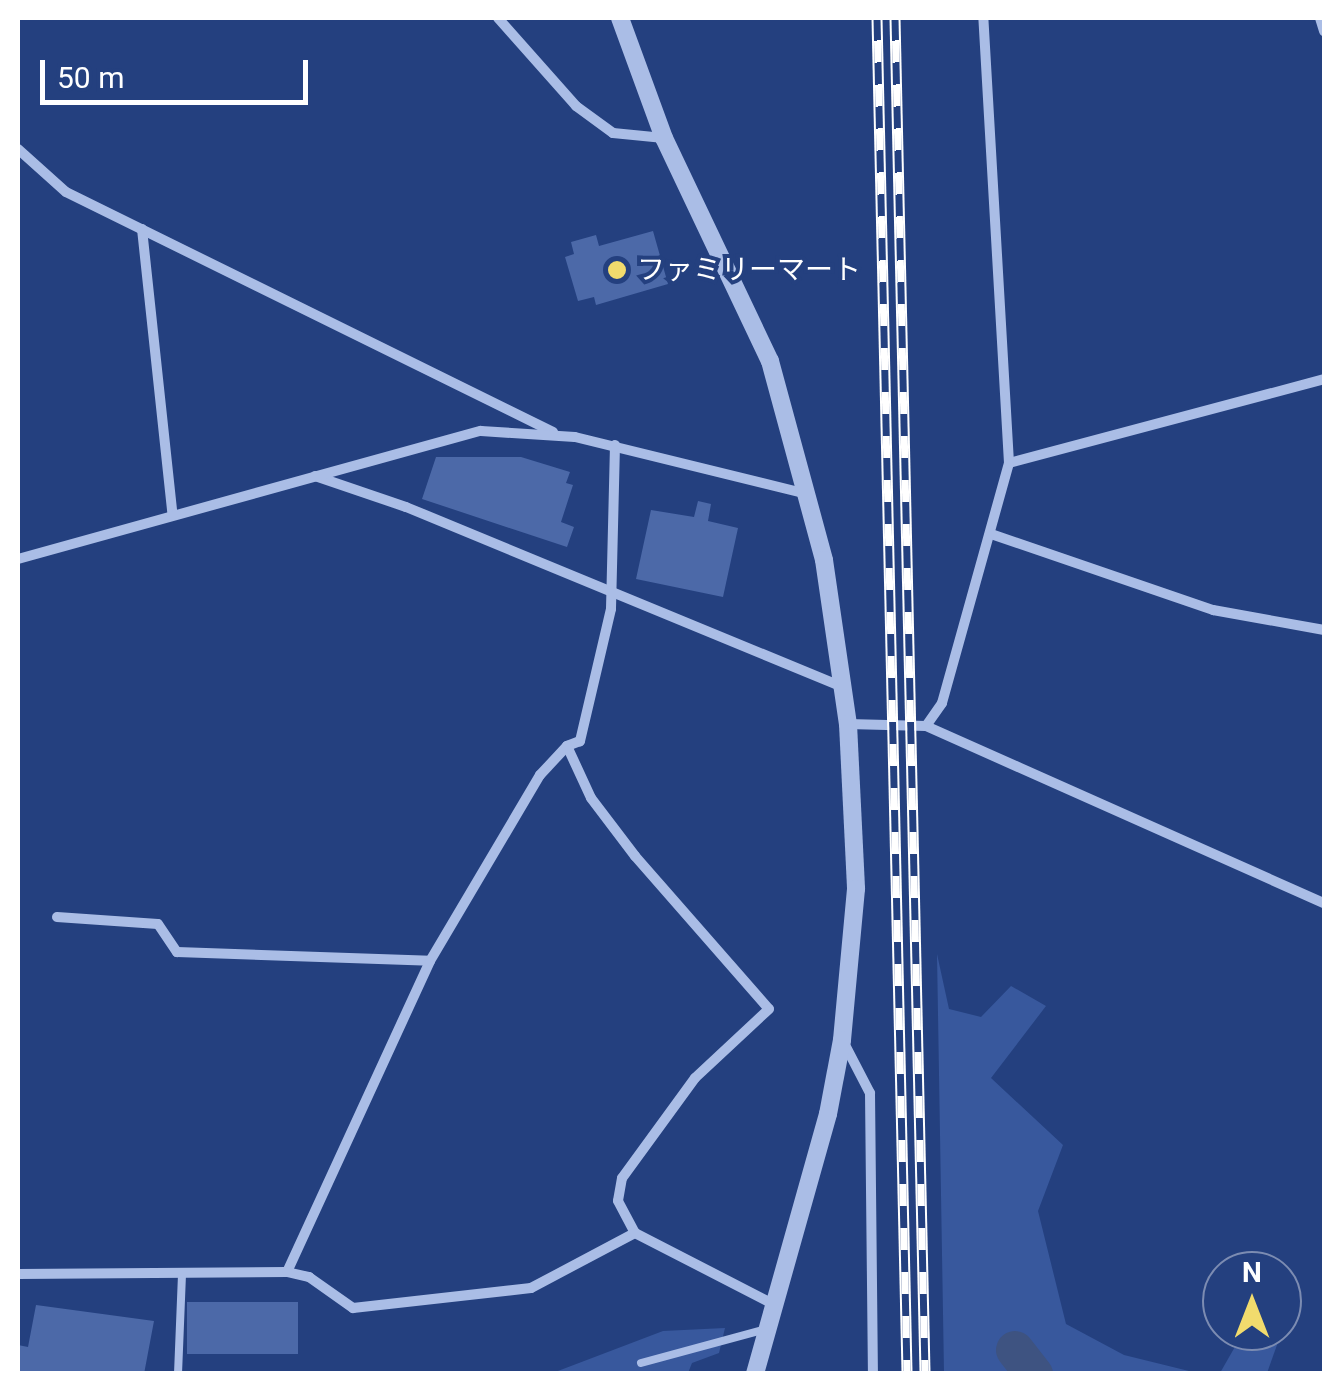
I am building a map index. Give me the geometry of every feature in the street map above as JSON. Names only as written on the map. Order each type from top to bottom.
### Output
[{"type":"street","points":[[498,18],[576,106],[613,133],[664,138]]},
{"type":"street","points":[[620,18],[664,138],[770,360],[808,494],[848,724],[856,889],[842,1040],[770,1328],[754,1374]]},
{"type":"street","points":[[926,726],[942,702],[1009,463],[983,18]]},
{"type":"street","points":[[1320,18],[1324,31]]},
{"type":"street","points":[[18,149],[66,192],[558,434]]},
{"type":"street","points":[[142,229],[172,512]]},
{"type":"street","points":[[1009,463],[1324,379]]},
{"type":"street","points":[[18,558],[172,512],[481,431],[558,434],[808,494]]},
{"type":"street","points":[[287,1272],[430,962],[540,775],[567,746],[580,741],[610,595],[615,445]]},
{"type":"street","points":[[314,476],[406,507],[610,595],[842,687]]},
{"type":"street","points":[[990,534],[1213,610],[1324,630]]},
{"type":"street","points":[[848,724],[926,726],[1324,903]]},
{"type":"street","points":[[567,746],[591,798],[635,856],[770,1009],[696,1078],[622,1178],[618,1201],[634,1233],[775,1305]]},
{"type":"street","points":[[58,917],[158,924],[177,952],[430,962]]},
{"type":"street","points":[[842,1040],[870,1093],[873,1374]]},
{"type":"street","points":[[18,1274],[287,1272],[309,1277],[353,1308],[531,1288],[634,1233]]},
{"type":"lane","points":[[178,1374],[182,1273]]},
{"type":"lane","points":[[641,1363],[770,1328]]},
{"type":"shaded area","points":[[937,954],[949,1009],[981,1017],[1011,986],[1046,1006],[991,1078],[1063,1145],[1038,1211],[1066,1324],[1124,1355],[1197,1373],[944,1373]]},
{"type":"shaded area","points":[[725,1328],[719,1353],[692,1363],[688,1373],[550,1374],[663,1331]]},
{"type":"shaded area","points":[[1233,1351],[1275,1351],[1267,1373],[1220,1373]]},
{"type":"building","name":"ファミリーマート","points":[[653,231],[668,284],[596,305],[594,297],[578,301],[565,257],[574,254],[571,242],[596,235],[599,246]]},
{"type":"building","points":[[436,457],[521,457],[570,472],[566,483],[573,485],[561,522],[574,527],[567,547],[422,499]]},
{"type":"building","points":[[698,501],[711,504],[708,521],[738,528],[723,597],[636,579],[651,510],[694,517]]},
{"type":"building","points":[[187,1302],[298,1302],[298,1354],[187,1354]]},
{"type":"building","points":[[36,1305],[154,1321],[144,1374],[18,1374],[18,1345],[28,1347]]},
{"type":"waterway","points":[[1015,1350],[1034,1374]]},
{"type":"railway","points":[[877,18],[907,1374]]},
{"type":"railway","points":[[895,18],[925,1374]]},
{"type":"place","name":"ファミリーマート","points":[[617,270]]}]
